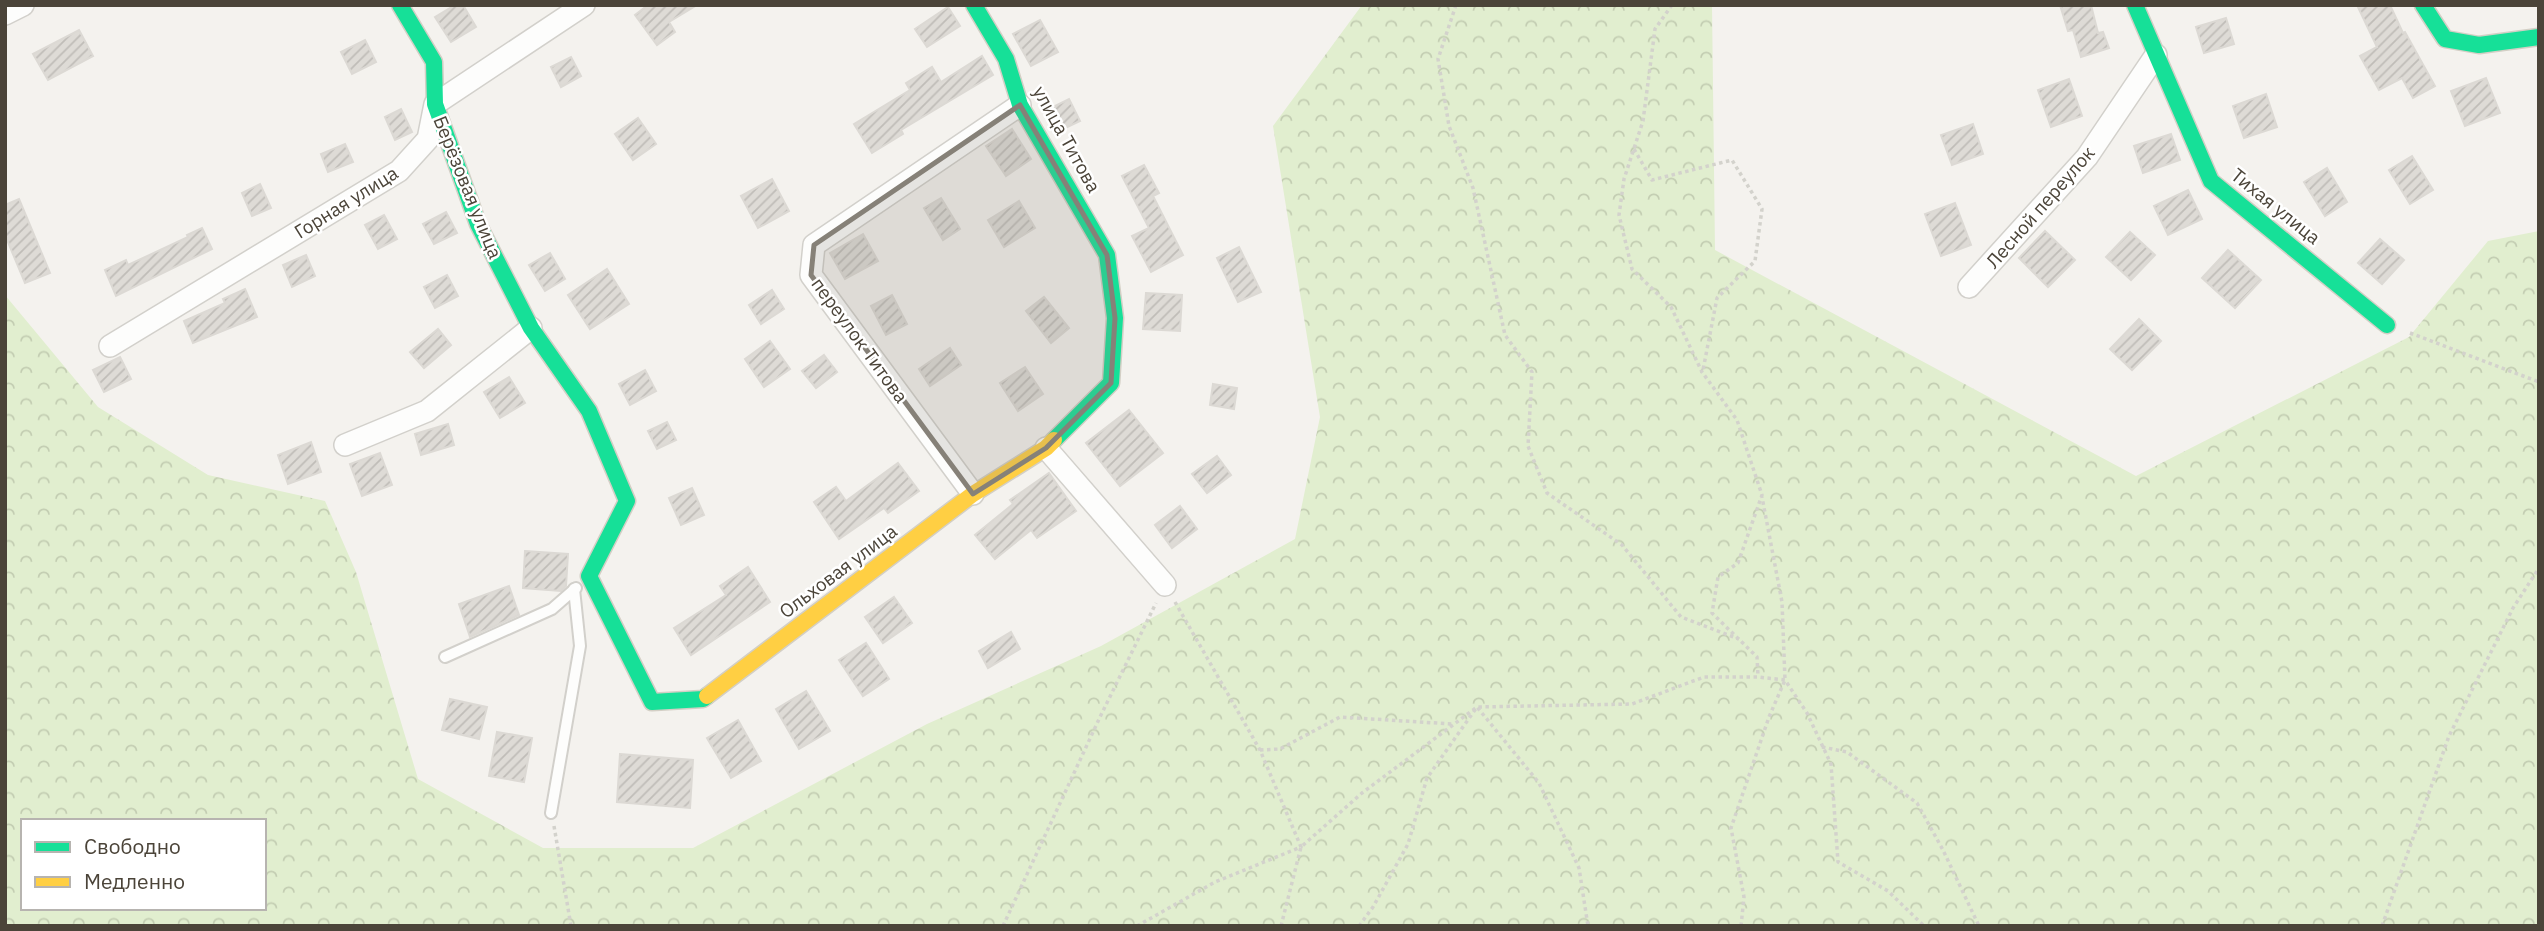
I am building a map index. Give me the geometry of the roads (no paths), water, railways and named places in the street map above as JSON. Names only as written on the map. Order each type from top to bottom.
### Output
[{"type":"street","name":"Берёзовая улица","points":[[400,5],[434,62],[435,104],[478,224],[531,328],[589,411],[627,501],[589,576]]},
{"type":"street","points":[[435,104],[584,5]]},
{"type":"street","name":"улица Титова","points":[[974,5],[1006,59],[1020,106],[1107,255]]},
{"type":"street","name":"Тихая улица","points":[[2135,5],[2211,181],[2387,325]]},
{"type":"street","points":[[2423,5],[2445,39],[2479,45],[2539,37]]},
{"type":"street","name":"Лесной переулок","points":[[1969,287],[2087,157],[2156,55]]},
{"type":"street","name":"Горная улица","points":[[110,346],[399,171],[428,139],[435,104]]},
{"type":"street","name":"переулок Титова","points":[[973,494],[811,275],[814,244],[1020,106]]},
{"type":"street","name":"Ольховая улица","points":[[589,576],[652,702],[703,699],[973,494],[1046,448],[1111,383],[1115,318],[1107,255]]},
{"type":"street","points":[[345,446],[427,411],[531,328]]},
{"type":"street","points":[[1046,448],[1165,585]]},
{"type":"lane","points":[[445,657],[552,609],[589,576]]},
{"type":"lane","points":[[551,813],[580,646],[574,589]]}]
